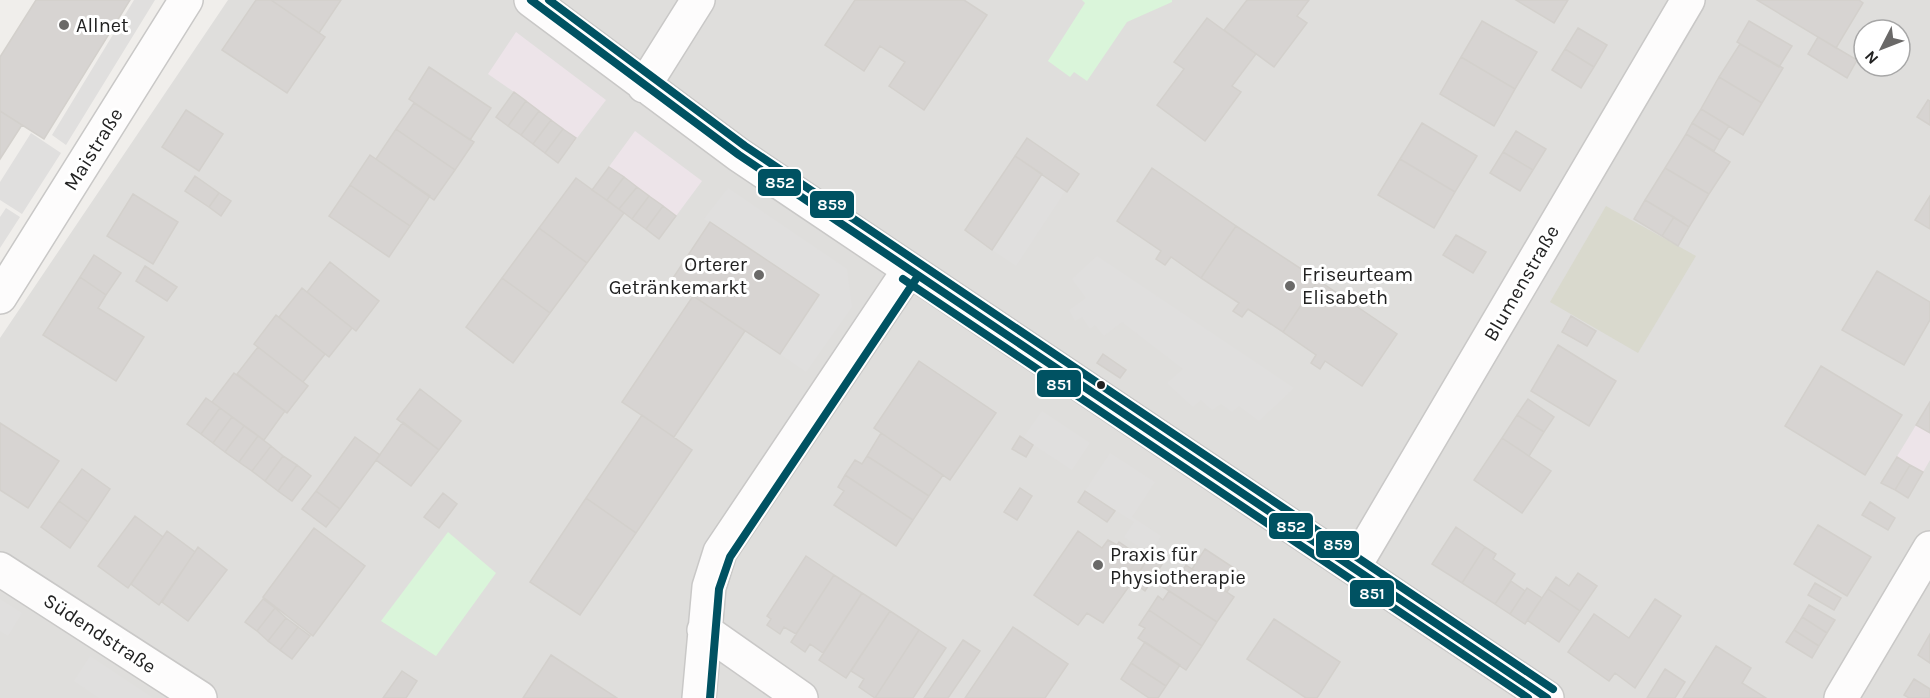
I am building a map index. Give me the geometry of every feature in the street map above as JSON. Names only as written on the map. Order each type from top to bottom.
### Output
[{"type":"street","name":"Maistraße","points":[[0,297],[186,0]]},
{"type":"street","points":[[531,0],[748,161],[1547,698]]},
{"type":"street","points":[[644,86],[698,0]]},
{"type":"street","name":"Blumenstraße","points":[[1354,567],[1688,0]]},
{"type":"street","points":[[699,698],[709,587],[720,552],[909,270]]},
{"type":"street","points":[[1841,698],[1930,548]]},
{"type":"street","name":"Südendstraße","points":[[0,569],[200,698]]},
{"type":"street","points":[[704,630],[801,698]]},
{"type":"shaded area","points":[[134,0],[155,0],[66,145],[52,135]]},
{"type":"shaded area","points":[[228,0],[1930,0],[1930,698],[0,698],[0,338]]},
{"type":"shaded area","points":[[516,32],[606,100],[558,163],[496,117],[514,92],[488,74]]},
{"type":"shaded area","points":[[635,131],[702,181],[659,239],[592,190]]},
{"type":"shaded area","points":[[31,133],[61,153],[22,214],[0,200],[0,182]]},
{"type":"shaded area","points":[[1042,174],[1066,190],[1016,266],[992,250]]},
{"type":"shaded area","points":[[728,188],[847,269],[852,307],[806,372],[780,354],[819,295],[704,219]]},
{"type":"shaded area","points":[[1606,206],[1696,256],[1638,353],[1550,302]]},
{"type":"shaded area","points":[[6,208],[20,217],[0,248],[0,217]]},
{"type":"shaded area","points":[[1097,256],[1294,388],[1259,421],[1239,406],[1232,412],[1221,404],[1212,410],[1201,400],[1193,407],[1167,383],[1183,369],[1122,322],[1104,336],[1095,325],[1090,329],[1082,317],[1075,321],[1069,310],[1086,298],[1072,279]]},
{"type":"shaded area","points":[[1930,402],[1930,460],[1908,498],[1881,483]]},
{"type":"shaded area","points":[[1042,411],[1090,443],[1072,470],[1023,438]]},
{"type":"shaded area","points":[[1110,453],[1155,482],[1132,517],[1161,536],[1150,554],[1124,537],[1134,522],[1085,491]]},
{"type":"shaded area","points":[[0,599],[22,613],[8,636],[0,631]]},
{"type":"shaded area","points":[[90,656],[153,698],[99,698],[74,681]]},
{"type":"green space","points":[[1082,0],[1172,0],[1172,2],[1127,22],[1087,81],[1074,72],[1070,77],[1048,61],[1085,3]]},
{"type":"green space","points":[[448,532],[496,573],[436,656],[381,621]]},
{"type":"building","points":[[36,0],[130,0],[44,139],[0,111],[0,57]]},
{"type":"building","points":[[256,0],[271,0],[325,37],[287,93],[222,50]]},
{"type":"building","points":[[271,0],[341,0],[319,33]]},
{"type":"building","points":[[855,0],[964,0],[987,15],[924,110],[889,86],[905,62],[880,46],[864,71],[825,45]]},
{"type":"building","points":[[1247,0],[1309,0],[1297,16],[1307,23],[1274,67],[1224,30]]},
{"type":"building","points":[[1516,0],[1568,0],[1554,23]]},
{"type":"building","points":[[1757,0],[1859,0],[1863,3],[1836,48]]},
{"type":"building","points":[[1207,18],[1256,54],[1232,86],[1241,92],[1205,141],[1157,105],[1184,69],[1174,62]]},
{"type":"building","points":[[1482,21],[1537,52],[1515,89],[1461,57]]},
{"type":"building","points":[[1749,21],[1792,46],[1779,67],[1737,42]]},
{"type":"building","points":[[1578,28],[1607,45],[1594,67],[1565,49]]},
{"type":"building","points":[[1818,37],[1852,57],[1852,69],[1847,78],[1808,54]]},
{"type":"building","points":[[1740,44],[1783,68],[1762,103],[1719,77]]},
{"type":"building","points":[[1565,49],[1594,67],[1581,88],[1552,70]]},
{"type":"building","points":[[1461,57],[1515,89],[1494,126],[1440,94]]},
{"type":"building","points":[[429,67],[491,108],[470,140],[409,99]]},
{"type":"building","points":[[1719,77],[1762,103],[1743,135],[1701,109]]},
{"type":"building","points":[[514,92],[526,101],[508,126],[496,117]]},
{"type":"building","points":[[1928,100],[1930,101],[1930,125],[1917,117]]},
{"type":"building","points":[[526,101],[539,111],[521,135],[508,126]]},
{"type":"building","points":[[414,103],[474,142],[455,170],[396,129]]},
{"type":"building","points":[[1701,109],[1729,126],[1720,140],[1692,123]]},
{"type":"building","points":[[186,110],[223,134],[199,171],[162,147]]},
{"type":"building","points":[[0,111],[22,125],[0,159]]},
{"type":"building","points":[[539,111],[551,120],[533,144],[521,135]]},
{"type":"building","points":[[551,120],[563,129],[545,153],[533,144]]},
{"type":"building","points":[[1422,123],[1477,156],[1455,192],[1400,159]]},
{"type":"building","points":[[1692,123],[1720,140],[1714,151],[1686,134]]},
{"type":"building","points":[[396,129],[455,170],[434,200],[376,159]]},
{"type":"building","points":[[563,129],[576,138],[558,163],[545,153]]},
{"type":"building","points":[[1516,131],[1546,149],[1533,170],[1503,152]]},
{"type":"building","points":[[1686,134],[1730,162],[1709,194],[1665,168]]},
{"type":"building","points":[[1027,138],[1079,174],[1067,192],[1015,156]]},
{"type":"building","points":[[1503,152],[1533,170],[1520,191],[1490,173]]},
{"type":"building","points":[[370,155],[430,196],[410,226],[350,185]]},
{"type":"building","points":[[1015,156],[1042,174],[992,250],[965,230]]},
{"type":"building","points":[[1400,159],[1455,192],[1434,228],[1378,195]]},
{"type":"building","points":[[609,167],[624,177],[607,200],[592,190]]},
{"type":"building","points":[[1152,168],[1236,226],[1201,278],[1171,257],[1165,265],[1156,259],[1161,251],[1117,221]]},
{"type":"building","points":[[1665,168],[1709,194],[1689,227],[1645,200]]},
{"type":"building","points":[[195,176],[219,193],[209,207],[185,191]]},
{"type":"building","points":[[624,177],[637,187],[619,209],[607,200]]},
{"type":"building","points":[[576,178],[624,213],[587,263],[539,228]]},
{"type":"building","points":[[350,185],[410,226],[389,257],[329,216]]},
{"type":"building","points":[[637,187],[649,196],[632,219],[619,209]]},
{"type":"building","points":[[219,193],[231,201],[221,216],[209,207]]},
{"type":"building","points":[[133,194],[178,222],[153,264],[107,236]]},
{"type":"building","points":[[649,196],[663,206],[646,229],[632,219]]},
{"type":"building","points":[[1930,196],[1930,229],[1915,220]]},
{"type":"building","points":[[1645,200],[1674,217],[1662,236],[1634,219]]},
{"type":"building","points":[[663,206],[676,216],[659,239],[646,229]]},
{"type":"building","points":[[1674,217],[1689,227],[1678,246],[1662,236]]},
{"type":"building","points":[[710,222],[819,295],[780,354],[671,281]]},
{"type":"building","points":[[1236,226],[1318,280],[1283,332],[1248,309],[1242,317],[1233,311],[1239,303],[1201,278]]},
{"type":"building","points":[[539,228],[587,263],[550,313],[502,278]]},
{"type":"building","points":[[1456,235],[1486,252],[1473,273],[1443,255]]},
{"type":"building","points":[[94,255],[121,273],[106,295],[80,277]]},
{"type":"building","points":[[330,262],[379,301],[356,331],[307,292]]},
{"type":"building","points":[[145,266],[177,287],[167,301],[136,281]]},
{"type":"building","points":[[1877,271],[1930,302],[1930,320],[1904,365],[1842,330]]},
{"type":"building","points":[[80,277],[106,295],[98,308],[144,337],[116,381],[43,335]]},
{"type":"building","points":[[502,278],[550,313],[513,363],[466,327]]},
{"type":"building","points":[[1318,280],[1397,334],[1362,386],[1325,361],[1320,369],[1311,363],[1316,355],[1283,332]]},
{"type":"building","points":[[302,288],[352,328],[329,357],[279,317]]},
{"type":"building","points":[[693,296],[745,331],[674,437],[622,402]]},
{"type":"building","points":[[276,315],[325,354],[303,382],[254,344]]},
{"type":"building","points":[[1571,316],[1596,331],[1587,346],[1562,332]]},
{"type":"building","points":[[1558,345],[1616,381],[1589,426],[1531,391]]},
{"type":"building","points":[[258,347],[308,386],[287,413],[237,374]]},
{"type":"building","points":[[1103,354],[1126,370],[1120,378],[1097,363]]},
{"type":"building","points":[[919,361],[996,413],[950,480],[874,428]]},
{"type":"building","points":[[1821,366],[1902,415],[1865,475],[1785,426]]},
{"type":"building","points":[[234,373],[285,411],[264,440],[212,402]]},
{"type":"building","points":[[420,389],[461,421],[439,450],[397,419]]},
{"type":"building","points":[[206,398],[220,408],[201,434],[187,424]]},
{"type":"building","points":[[1528,399],[1554,417],[1544,432],[1517,415]]},
{"type":"building","points":[[1930,402],[1930,433],[1916,425]]},
{"type":"building","points":[[220,408],[232,417],[213,443],[201,434]]},
{"type":"building","points":[[642,415],[692,450],[636,533],[586,498]]},
{"type":"building","points":[[1517,415],[1544,432],[1529,456],[1502,438]]},
{"type":"building","points":[[232,417],[244,426],[225,452],[213,443]]},
{"type":"building","points":[[403,422],[439,450],[411,486],[376,460]]},
{"type":"building","points":[[0,423],[59,461],[28,508],[0,490]]},
{"type":"building","points":[[244,426],[258,436],[239,462],[225,452]]},
{"type":"building","points":[[881,433],[943,475],[929,496],[867,456]]},
{"type":"building","points":[[258,436],[271,446],[252,471],[239,462]]},
{"type":"building","points":[[1020,436],[1033,445],[1026,457],[1012,449]]},
{"type":"building","points":[[355,437],[380,455],[340,509],[316,491]]},
{"type":"building","points":[[1502,438],[1551,471],[1522,513],[1474,480]]},
{"type":"building","points":[[271,446],[283,456],[265,481],[252,471]]},
{"type":"building","points":[[283,456],[297,465],[278,491],[265,481]]},
{"type":"building","points":[[867,456],[929,496],[913,520],[845,475],[855,460],[862,464]]},
{"type":"building","points":[[1897,457],[1910,465],[1895,490],[1881,483]]},
{"type":"building","points":[[297,465],[311,476],[292,501],[278,491]]},
{"type":"building","points":[[1910,465],[1923,472],[1908,498],[1895,490]]},
{"type":"building","points":[[82,469],[110,489],[88,522],[59,501]]},
{"type":"building","points":[[845,475],[913,520],[896,546],[834,505],[844,491],[838,487]]},
{"type":"building","points":[[1020,488],[1032,496],[1017,520],[1004,512]]},
{"type":"building","points":[[316,491],[340,509],[326,527],[302,509]]},
{"type":"building","points":[[1085,491],[1115,511],[1107,522],[1078,502]]},
{"type":"building","points":[[443,493],[457,504],[439,528],[424,517]]},
{"type":"building","points":[[586,498],[636,533],[580,615],[530,582]]},
{"type":"building","points":[[59,501],[88,522],[70,548],[41,527]]},
{"type":"building","points":[[1870,502],[1895,518],[1888,530],[1862,515]]},
{"type":"building","points":[[135,516],[163,537],[128,588],[98,566]]},
{"type":"building","points":[[1818,525],[1871,557],[1847,596],[1794,564]]},
{"type":"building","points":[[1456,527],[1485,547],[1462,583],[1432,564]]},
{"type":"building","points":[[314,528],[365,566],[313,636],[263,597]]},
{"type":"building","points":[[167,531],[195,552],[159,605],[131,584]]},
{"type":"building","points":[[1078,531],[1102,548],[1108,540],[1117,545],[1119,542],[1147,561],[1103,623],[1087,613],[1078,625],[1034,595]]},
{"type":"building","points":[[198,547],[227,570],[188,621],[162,602]]},
{"type":"building","points":[[1485,547],[1496,554],[1493,559],[1515,574],[1495,604],[1462,583]]},
{"type":"building","points":[[1205,549],[1240,572],[1227,592],[1192,569]]},
{"type":"building","points":[[1150,554],[1163,563],[1145,591],[1133,582]]},
{"type":"building","points":[[806,556],[834,575],[796,634],[784,627],[780,634],[767,625],[771,619],[767,616]]},
{"type":"building","points":[[1186,565],[1234,597],[1217,622],[1163,587],[1174,571],[1180,575]]},
{"type":"building","points":[[1578,573],[1597,586],[1580,611],[1548,589],[1556,577],[1569,586]]},
{"type":"building","points":[[834,575],[862,593],[823,653],[810,644],[805,652],[791,642]]},
{"type":"building","points":[[1511,581],[1525,591],[1510,614],[1495,604]]},
{"type":"building","points":[[1815,583],[1841,598],[1834,610],[1808,595]]},
{"type":"building","points":[[1527,588],[1542,598],[1525,624],[1510,614]]},
{"type":"building","points":[[1548,589],[1580,611],[1559,642],[1527,620]]},
{"type":"building","points":[[1169,591],[1217,622],[1202,646],[1149,610],[1158,596],[1163,600]]},
{"type":"building","points":[[862,593],[890,611],[846,678],[819,660]]},
{"type":"building","points":[[263,599],[275,608],[257,631],[245,622]]},
{"type":"building","points":[[1655,599],[1681,616],[1635,688],[1615,673],[1609,681],[1568,652],[1594,614],[1629,638]]},
{"type":"building","points":[[1809,605],[1835,620],[1827,633],[1802,617]]},
{"type":"building","points":[[275,608],[286,618],[268,641],[257,631]]},
{"type":"building","points":[[1149,610],[1202,646],[1186,670],[1138,638],[1145,628],[1139,625]]},
{"type":"building","points":[[890,611],[919,630],[875,698],[859,687],[864,679],[851,671]]},
{"type":"building","points":[[1802,617],[1827,633],[1819,646],[1794,630]]},
{"type":"building","points":[[286,618],[298,627],[280,650],[268,641]]},
{"type":"building","points":[[1274,619],[1340,662],[1317,698],[1306,698],[1247,659]]},
{"type":"building","points":[[298,627],[310,636],[292,659],[280,650]]},
{"type":"building","points":[[1013,627],[1068,664],[1045,698],[965,698]]},
{"type":"building","points":[[919,630],[946,648],[913,698],[875,698]]},
{"type":"building","points":[[1794,630],[1819,646],[1812,658],[1786,642]]},
{"type":"building","points":[[1930,634],[1930,663],[1918,655]]},
{"type":"building","points":[[963,640],[980,651],[948,698],[924,698]]},
{"type":"building","points":[[1145,642],[1180,665],[1166,686],[1131,663]]},
{"type":"building","points":[[1716,646],[1751,668],[1742,683],[1766,698],[1683,698]]},
{"type":"building","points":[[551,655],[617,698],[523,698]]},
{"type":"building","points":[[1131,663],[1166,686],[1158,698],[1149,698],[1121,679]]},
{"type":"building","points":[[1665,669],[1685,682],[1675,698],[1647,698]]},
{"type":"building","points":[[402,671],[417,681],[406,698],[383,698]]},
{"type":"building","points":[[1914,679],[1930,689],[1930,698],[1909,698],[1904,695]]},
{"type":"transit line","name":"852","points":[[531,0],[739,155],[1547,698]]},
{"type":"transit line","name":"859","points":[[549,0],[745,146],[1553,689]]},
{"type":"transit line","name":"851","points":[[710,698],[719,589],[730,557],[918,276]]},
{"type":"transit line","name":"851","points":[[903,279],[1528,698]]},
{"type":"place","name":"Allnet","points":[[64,25]]},
{"type":"place","name":"Orterer Getränkemarkt","points":[[759,275]]},
{"type":"place","name":"Friseurteam Elisabeth","points":[[1290,286]]},
{"type":"place","name":"Praxis für Physiotherapie","points":[[1098,565]]}]
